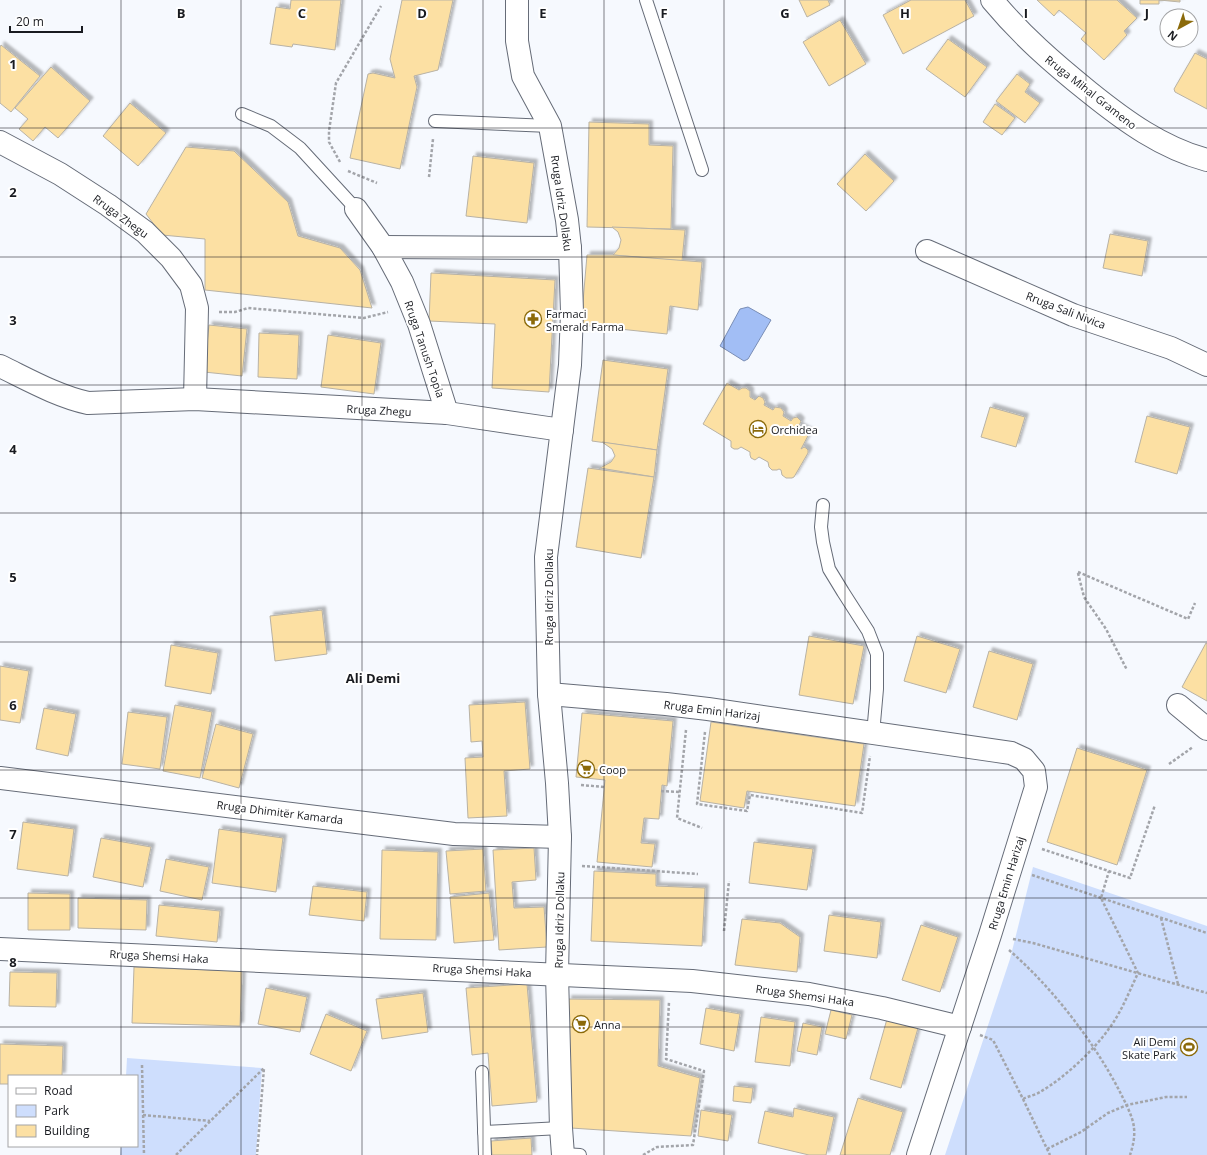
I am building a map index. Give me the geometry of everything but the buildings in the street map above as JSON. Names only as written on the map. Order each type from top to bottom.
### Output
[{"type":"street","name":"Rruga Idriz Dollaku","points":[[517,0],[518,41],[523,76],[550,126],[567,220],[570,248],[572,312],[570,365],[546,557],[549,694],[560,837],[557,974],[560,1128],[569,1155]]},
{"type":"street","name":"Rruga Mihal Grameno","points":[[992,0],[1018,30],[1037,48],[1116,113],[1155,139],[1177,150],[1207,160]]},
{"type":"street","name":"Rruga Zhegu","points":[[0,142],[60,174],[108,205],[145,232],[171,258],[191,285],[197,308],[195,399]]},
{"type":"street","name":"Rruga Tanush Topia","points":[[356,209],[383,247],[402,282],[419,324],[447,413]]},
{"type":"street","points":[[383,247],[570,248]]},
{"type":"street","name":"Rruga Sali Nivica","points":[[927,250],[1073,315],[1171,348],[1207,365]]},
{"type":"street","name":"Rruga Zhegu","points":[[0,366],[54,392],[71,399],[88,403],[195,399],[447,413],[562,430]]},
{"type":"street","name":"Rruga Emin Harizaj","points":[[549,694],[708,709],[1011,753],[1024,759],[1034,771],[1036,787],[918,1155]]},
{"type":"street","points":[[1178,705],[1207,729]]},
{"type":"street","name":"Rruga Dhimitër Kamarda","points":[[0,778],[454,834],[560,837]]},
{"type":"street","name":"Rruga Shemsi Haka","points":[[0,949],[692,981],[809,994],[882,1008],[960,1027]]},
{"type":"lane","points":[[646,0],[702,170]]},
{"type":"lane","name":"Rruga Tanush Topia","points":[[242,114],[271,126],[300,148],[356,209]]},
{"type":"lane","points":[[435,121],[550,126]]},
{"type":"lane","points":[[823,505],[821,527],[829,569],[868,631],[877,654],[873,734]]},
{"type":"lane","points":[[482,1072],[484,1155]]},
{"type":"lane","points":[[484,1132],[560,1128]]},
{"type":"path","points":[[340,163],[329,142],[329,131],[336,83],[381,6]]},
{"type":"path","points":[[429,177],[435,121]]},
{"type":"path","points":[[344,170],[377,182]]},
{"type":"path","points":[[212,312],[235,312],[248,308],[364,318],[376,316]]},
{"type":"path","points":[[1127,670],[1106,629],[1084,597],[1078,572],[1188,619],[1195,603]]},
{"type":"path","points":[[708,709],[697,804],[747,811],[750,795],[768,796],[862,813],[873,734]]},
{"type":"path","points":[[686,729],[677,818],[702,828]]},
{"type":"path","points":[[1169,764],[1194,746]]},
{"type":"path","points":[[661,792],[680,792]]},
{"type":"path","points":[[1018,842],[1130,878],[1155,805]]},
{"type":"path","points":[[560,865],[698,874]]},
{"type":"path","points":[[1010,868],[1207,933]]},
{"type":"path","points":[[1023,1099],[1040,1092],[1073,1067],[1093,1047],[1108,1030],[1124,1005],[1138,973],[1101,898],[1109,872]]},
{"type":"path","points":[[724,931],[729,881]]},
{"type":"path","points":[[1161,918],[1178,985]]},
{"type":"path","points":[[990,934],[1033,943],[1207,993]]},
{"type":"path","points":[[990,934],[1022,961],[1049,991],[1078,1026],[1104,1064],[1127,1105],[1134,1127],[1134,1142],[1130,1155]]},
{"type":"path","points":[[643,1155],[657,1147],[692,1145],[703,1078],[704,1071],[666,1059],[670,980]]},
{"type":"path","points":[[960,1027],[993,1040],[1050,1155]]},
{"type":"path","points":[[142,1064],[144,1155]]},
{"type":"path","points":[[176,1155],[264,1068],[257,1155]]},
{"type":"path","points":[[1047,1149],[1081,1132],[1108,1113],[1127,1105],[1166,1097],[1187,1097]]},
{"type":"path","points":[[143,1114],[210,1121]]},
{"type":"green space","points":[[1033,867],[1207,926],[1207,1155],[945,1155],[1010,959]]},
{"type":"green space","points":[[127,1058],[262,1068],[256,1155],[120,1155],[121,1147],[138,1147],[138,1075],[126,1075]]},
{"type":"water","points":[[748,307],[771,320],[748,359],[744,361],[720,346],[740,309]]},
{"type":"place","name":"Farmaci Smerald Farma","points":[[533,319]]},
{"type":"place","name":"Orchidea","points":[[758,429]]},
{"type":"place","name":"Coop","points":[[586,769]]},
{"type":"place","name":"Anna","points":[[581,1024]]},
{"type":"place","name":"Ali Demi Skate Park","points":[[1189,1047]]},
{"type":"district","name":"Ali Demi","points":[[373,678]]}]
